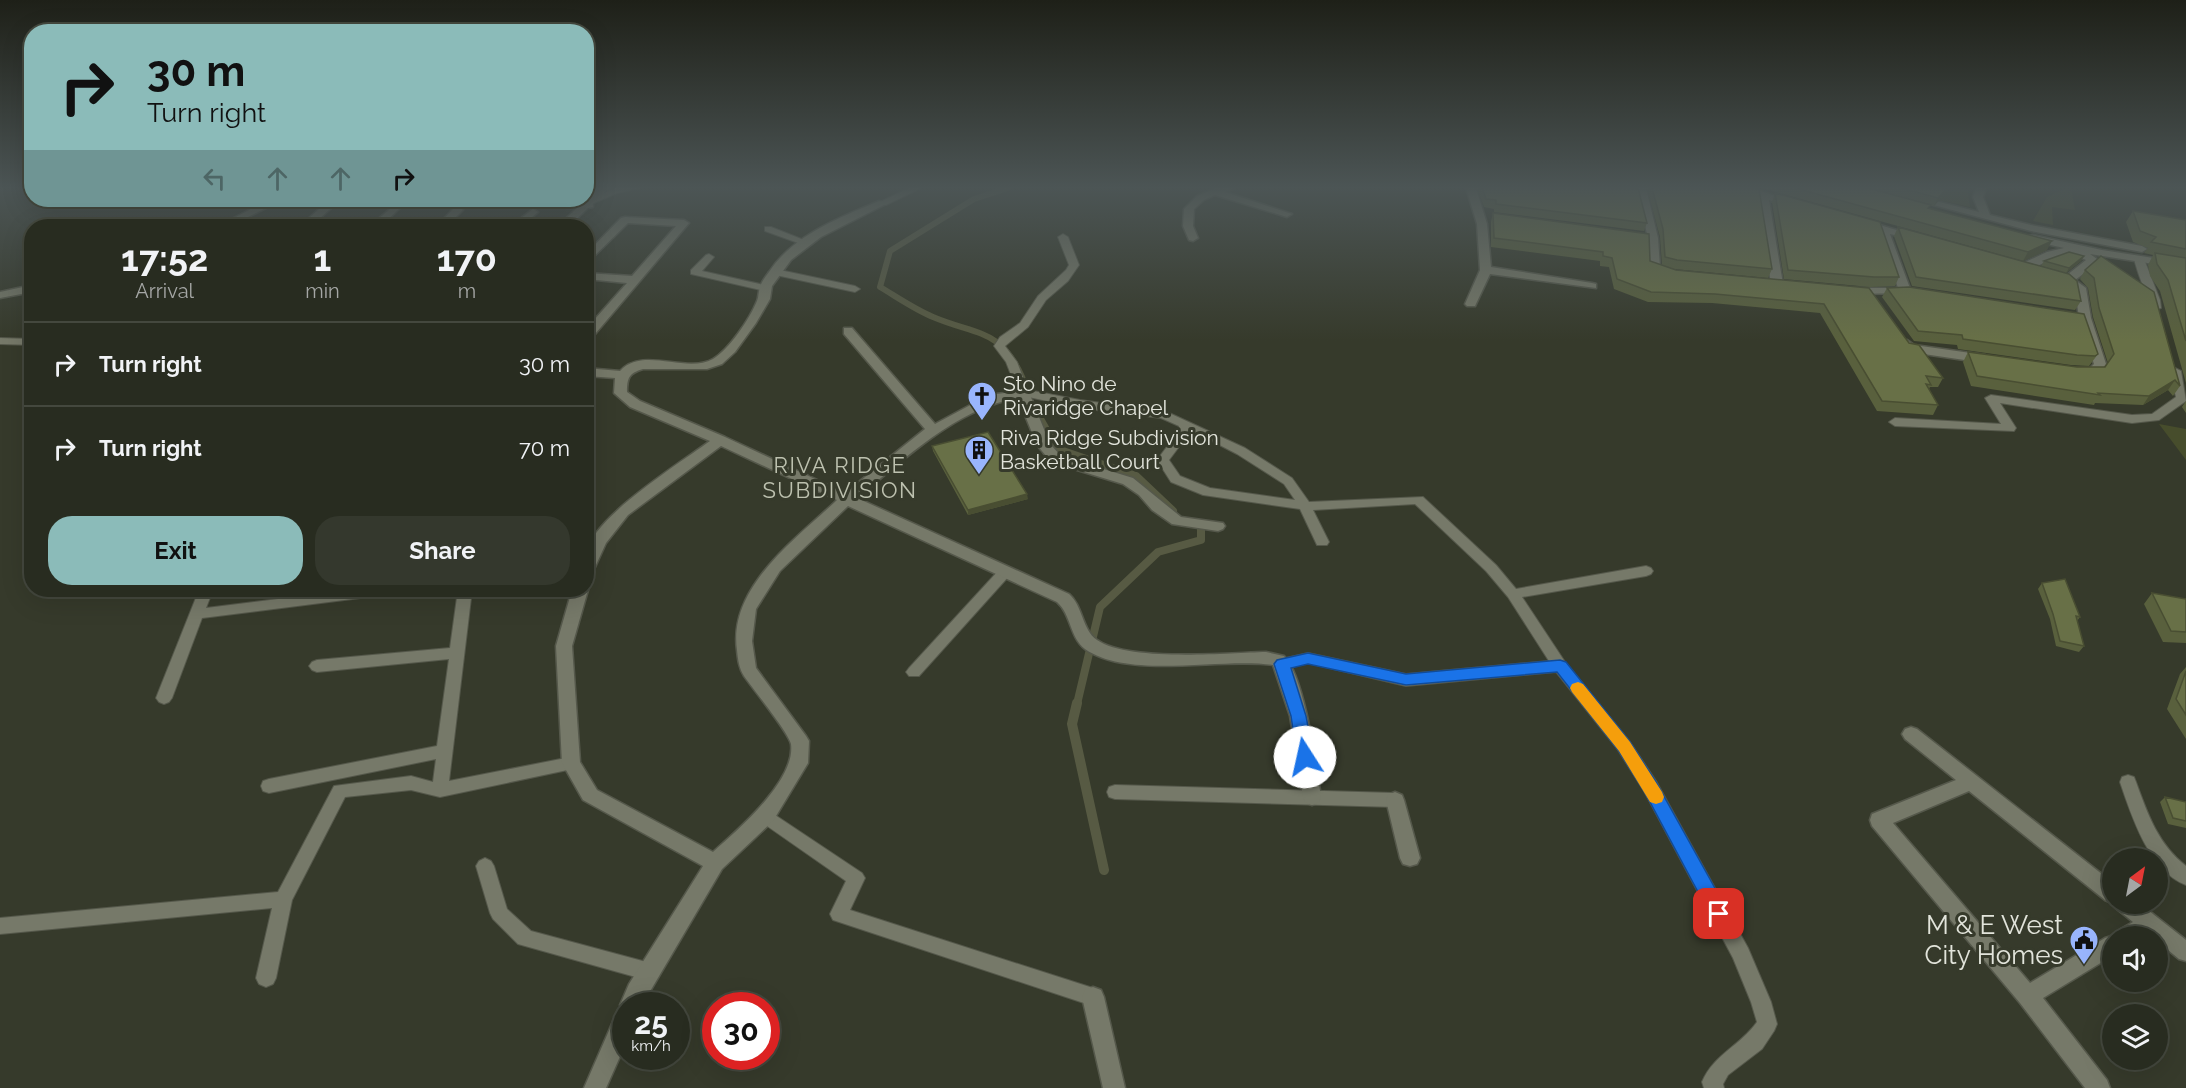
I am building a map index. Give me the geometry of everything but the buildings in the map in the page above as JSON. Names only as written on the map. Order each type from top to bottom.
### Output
[{"type":"street","points":[[594,253],[607,239]]},
{"type":"street","points":[[594,328],[671,239]]},
{"type":"street","points":[[594,373],[622,375],[649,363],[699,367],[709,366],[719,361],[755,317],[765,296],[765,288],[775,272],[810,239]]},
{"type":"street","points":[[1471,304],[1486,270],[1483,239]]},
{"type":"street","points":[[1647,239],[1655,269],[1684,275]]},
{"type":"street","points":[[1769,239],[1777,284]]},
{"type":"street","points":[[1835,290],[1874,297],[1910,292],[1888,239]]},
{"type":"street","points":[[1923,239],[1927,240]]},
{"type":"street","points":[[2054,239],[2139,259],[2186,266]]},
{"type":"street","points":[[2058,239],[2082,246],[2186,256]]},
{"type":"street","points":[[2071,371],[2093,372],[2100,364],[2079,318],[2080,288],[2069,279],[2021,264],[2059,250],[2082,246]]},
{"type":"street","points":[[2069,279],[2092,259],[2082,246]]},
{"type":"street","points":[[1486,270],[1592,286]]},
{"type":"street","points":[[594,277],[636,280]]},
{"type":"street","points":[[0,295],[24,290]]},
{"type":"street","points":[[1897,329],[1910,348],[2002,361]]},
{"type":"street","points":[[848,331],[933,430]]},
{"type":"street","points":[[622,375],[619,384],[620,393],[635,404],[720,440],[1004,573],[1054,593],[1071,609],[1082,636],[1091,645],[1109,654],[1278,660],[1282,664],[1299,716],[1312,797]]},
{"type":"street","points":[[638,992],[715,863],[766,816],[799,764],[800,741],[748,669],[744,641],[748,609],[775,567],[847,499],[933,430],[994,398],[1030,394],[1044,445],[1056,459],[1128,481],[1144,492],[1157,507],[1177,521],[1212,525]]},
{"type":"street","points":[[594,553],[599,541],[623,512],[720,440]]},
{"type":"street","points":[[578,597],[564,646],[571,764],[590,795],[715,863]]},
{"type":"street","points":[[1911,734],[2102,886]]},
{"type":"street","points":[[1971,782],[1879,820],[2028,996],[2099,1088]]},
{"type":"street","points":[[1395,800],[1410,858]]},
{"type":"street","points":[[2138,914],[2186,952]]},
{"type":"street","points":[[2144,926],[2149,923]]},
{"type":"street","points":[[2028,996],[2102,951]]},
{"type":"street","points":[[1093,997],[1114,1088]]},
{"type":"street","points":[[596,1088],[612,1050]]},
{"type":"lane","points":[[795,239],[804,242]]},
{"type":"lane","points":[[1064,239],[1074,265],[1069,276],[1042,298],[1034,309],[1032,317],[1002,342],[1030,394],[1080,404],[1163,415],[1183,423],[1186,427],[1212,436],[1241,451],[1288,481],[1305,506],[1322,542]]},
{"type":"lane","points":[[709,257],[694,272],[765,288]]},
{"type":"lane","points":[[2139,259],[2143,277],[2153,292],[2159,314]]},
{"type":"lane","points":[[775,272],[855,289]]},
{"type":"lane","points":[[0,340],[24,342]]},
{"type":"lane","points":[[1895,422],[2010,428],[1991,398],[2132,418],[2155,417],[2182,399],[2170,356]]},
{"type":"lane","points":[[1186,427],[1163,460],[1175,479],[1208,492],[1305,506],[1418,500],[1491,568],[1513,594],[1560,666],[1624,746],[1650,786],[1741,954],[1761,1002],[1767,1024],[1755,1042],[1721,1068],[1712,1082],[1714,1088]]},
{"type":"lane","points":[[1513,594],[1646,571]]},
{"type":"lane","points":[[914,672],[1004,573]]},
{"type":"lane","points":[[164,698],[203,597]]},
{"type":"lane","points":[[197,614],[329,597]]},
{"type":"lane","points":[[440,790],[464,597]]},
{"type":"lane","points":[[317,666],[457,653]]},
{"type":"lane","points":[[1282,664],[1308,658],[1406,680],[1560,666]]},
{"type":"lane","points":[[269,786],[445,751]]},
{"type":"lane","points":[[266,978],[283,899],[340,791],[411,783],[440,790],[571,764]]},
{"type":"lane","points":[[2128,782],[2147,836],[2171,865],[2186,877]]},
{"type":"lane","points":[[1115,792],[1395,800]]},
{"type":"lane","points":[[766,816],[856,878],[839,914],[1093,997]]},
{"type":"lane","points":[[485,866],[499,913],[525,938],[650,972]]},
{"type":"lane","points":[[0,926],[283,899]]},
{"type":"green space","points":[[2159,424],[2186,429],[2186,460]]},
{"type":"waterway","points":[[910,239],[890,251],[880,287],[926,314],[987,336],[997,342],[1015,362],[1023,379]]},
{"type":"waterway","points":[[1035,410],[1057,449],[1136,476],[1173,511]]},
{"type":"waterway","points":[[1077,704],[1100,607],[1158,552],[1201,540],[1201,526],[1194,523]]},
{"type":"waterway","points":[[1077,703],[1072,724],[1104,870]]},
{"type":"slow traffic","points":[[1578,688],[1624,746],[1656,797]]},
{"type":"place","name":"Sto Nino de Rivaridge Chapel","points":[[982,422]]},
{"type":"place","name":"Riva Ridge Subdivision Basketball Court","points":[[979,476]]},
{"type":"place","name":"M & E West City Homes","points":[[2084,966]]},
{"type":"district","name":"RIVA RIDGE SUBDIVISION","points":[[840,478]]},
{"type":"route","points":[[1305,757],[1299,716],[1282,664],[1308,658],[1406,680],[1560,666],[1624,746],[1650,786],[1719,914]]}]
